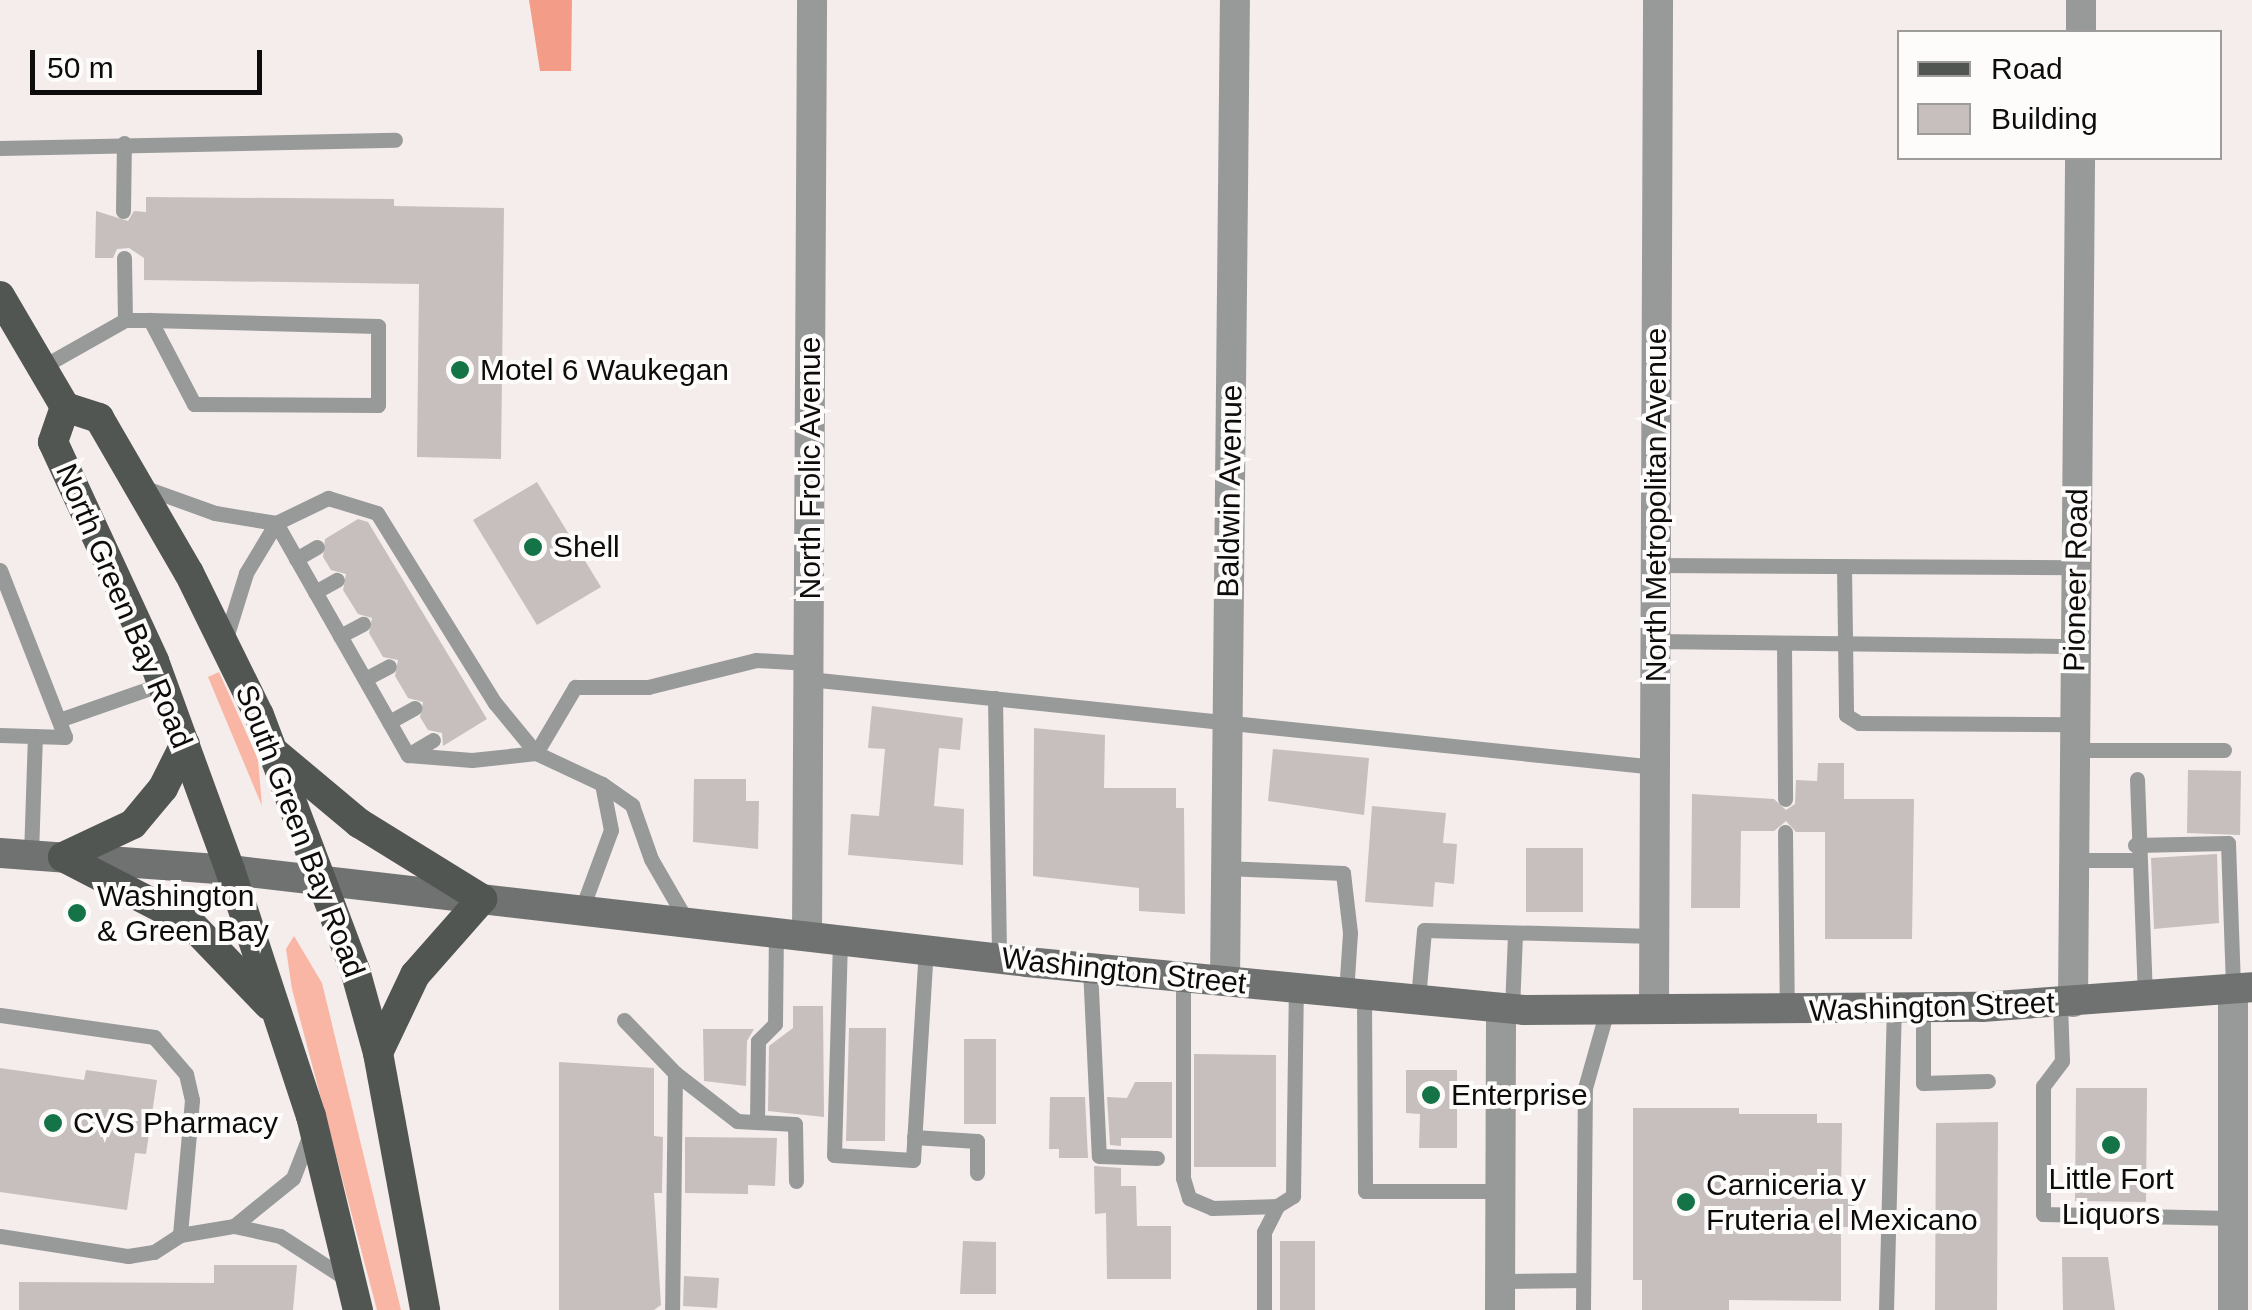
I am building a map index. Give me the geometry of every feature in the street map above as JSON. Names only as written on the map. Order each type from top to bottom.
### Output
[{"type":"main road","points":[[0,296],[64,407]]},
{"type":"main road","name":"South Green Bay Road","points":[[64,407],[98,418],[224,640],[271,749],[321,881],[378,1053],[425,1310]]},
{"type":"main road","name":"North Green Bay Road","points":[[64,407],[53,442],[162,684],[230,870]]},
{"type":"main road","points":[[63,857],[133,824],[163,788],[185,744]]},
{"type":"main road","points":[[271,749],[359,823],[482,900],[415,975],[378,1053]]},
{"type":"main road","name":"Washington Street","points":[[0,852],[230,870],[999,959],[1506,1008],[1787,1013],[2066,1002],[2243,988]]},
{"type":"main road","points":[[63,857],[190,922],[279,1018]]},
{"type":"main road","points":[[230,870],[311,1116],[355,1297]]},
{"type":"street","name":"North Frolic Avenue","points":[[807,936],[812,0]]},
{"type":"street","name":"Baldwin Avenue","points":[[1225,981],[1235,0]]},
{"type":"street","name":"North Metropolitan Avenue","points":[[1654,1009],[1658,0]]},
{"type":"street","points":[[2081,0],[2081,30]]},
{"type":"street","name":"Pioneer Road","points":[[2066,1002],[2074,860],[2080,160]]},
{"type":"street","points":[[2233,1310],[2243,988]]},
{"type":"street","points":[[1500,1296],[1506,1008]]},
{"type":"lane","points":[[0,148],[395,140]]},
{"type":"lane","points":[[124,143],[124,211]]},
{"type":"lane","points":[[124,258],[125,320]]},
{"type":"lane","points":[[42,367],[125,320],[150,320],[378,326],[378,405],[194,404],[150,320]]},
{"type":"lane","points":[[138,485],[215,513],[276,523]]},
{"type":"lane","points":[[224,640],[246,573],[276,523],[328,498],[372,516],[488,707],[536,753],[602,784],[632,805],[651,859],[688,923]]},
{"type":"lane","points":[[276,523],[408,755]]},
{"type":"lane","points":[[296,559],[317,548]]},
{"type":"lane","points":[[1656,566],[2076,567]]},
{"type":"lane","points":[[1844,566],[1846,715],[1859,723],[2224,750]]},
{"type":"lane","points":[[0,570],[65,737],[0,736]]},
{"type":"lane","points":[[315,592],[337,580]]},
{"type":"lane","points":[[340,636],[363,624]]},
{"type":"lane","points":[[1656,640],[2075,646]]},
{"type":"lane","points":[[1784,644],[1785,798]]},
{"type":"lane","points":[[536,753],[575,687],[648,688],[756,660],[996,698],[1655,767]]},
{"type":"lane","points":[[365,679],[389,666]]},
{"type":"lane","points":[[59,720],[162,684]]},
{"type":"lane","points":[[996,698],[999,959]]},
{"type":"lane","points":[[389,722],[414,708]]},
{"type":"lane","points":[[32,855],[35,736]]},
{"type":"lane","points":[[408,755],[434,740]]},
{"type":"lane","points":[[408,755],[472,760],[536,753]]},
{"type":"lane","points":[[2136,778],[2135,853],[2144,996]]},
{"type":"lane","points":[[581,911],[610,830],[602,784]]},
{"type":"lane","points":[[1785,832],[1787,1013]]},
{"type":"lane","points":[[2074,860],[2228,843],[2243,988]]},
{"type":"lane","points":[[1226,868],[1343,873],[1355,994],[1365,1191],[1501,1191]]},
{"type":"lane","points":[[1418,999],[1424,930],[1655,936]]},
{"type":"lane","points":[[757,1122],[758,1040],[775,1024],[776,933]]},
{"type":"lane","points":[[1506,1008],[1515,933]]},
{"type":"lane","points":[[840,940],[834,1155],[913,1160],[926,950]]},
{"type":"lane","points":[[1090,968],[1099,1156],[1157,1158]]},
{"type":"lane","points":[[1183,977],[1183,1178],[1189,1198],[1212,1208],[1277,1206],[1293,1196],[1298,1174],[1296,988]]},
{"type":"lane","points":[[2066,1002],[2062,1060],[2042,1086],[2043,1214],[2233,1218]]},
{"type":"lane","points":[[1909,1008],[1924,1083],[1988,1081]]},
{"type":"lane","points":[[1886,1310],[1909,1008]]},
{"type":"lane","points":[[1583,1310],[1585,1088],[1606,1010]]},
{"type":"lane","points":[[0,1015],[154,1037],[172,1051],[192,1100],[180,1235]]},
{"type":"lane","points":[[624,1020],[675,1073],[736,1121],[795,1124],[796,1181]]},
{"type":"lane","points":[[672,1310],[675,1073]]},
{"type":"lane","points":[[234,1226],[293,1178],[311,1116]]},
{"type":"lane","points":[[914,1137],[977,1142],[978,1173]]},
{"type":"lane","points":[[1264,1310],[1264,1232],[1277,1206]]},
{"type":"lane","points":[[0,1236],[128,1256],[154,1252],[180,1235],[234,1226],[310,1250],[355,1297]]},
{"type":"lane","points":[[1500,1296],[1583,1280]]},
{"type":"shaded area","points":[[529,0],[572,0],[571,71],[540,71]]},
{"type":"shaded area","points":[[219,672],[258,759],[262,806],[208,677]]},
{"type":"shaded area","points":[[294,936],[322,983],[401,1310],[377,1310],[292,989],[286,949]]},
{"type":"building","name":"Motel 6 Waukegan","points":[[146,197],[394,199],[394,206],[504,208],[501,459],[417,457],[419,284],[144,280],[144,258],[129,248],[117,249],[113,258],[95,258],[96,211],[128,221],[134,211],[146,212]]},
{"type":"building","name":"Shell","points":[[537,482],[601,587],[537,625],[473,520]]},
{"type":"building","points":[[358,519],[368,522],[487,719],[443,746],[442,733],[428,730],[420,717],[423,702],[408,698],[395,676],[398,660],[383,657],[369,633],[372,618],[358,614],[343,590],[346,574],[331,570],[323,557],[325,539]]},
{"type":"building","points":[[872,706],[963,718],[960,750],[939,748],[934,806],[964,809],[963,865],[848,855],[851,814],[879,816],[885,749],[868,748]]},
{"type":"building","points":[[1034,728],[1105,735],[1104,788],[1176,788],[1176,808],[1184,808],[1185,914],[1139,911],[1139,888],[1033,876]]},
{"type":"building","points":[[1273,749],[1369,758],[1364,815],[1268,801]]},
{"type":"building","points":[[1818,763],[1844,763],[1844,799],[1914,799],[1912,939],[1825,939],[1825,832],[1796,832],[1786,821],[1774,831],[1741,831],[1740,908],[1691,908],[1692,794],[1774,799],[1786,810],[1795,804],[1796,780],[1817,781]]},
{"type":"building","points":[[2188,770],[2241,771],[2240,835],[2187,833]]},
{"type":"building","points":[[694,779],[746,779],[746,801],[759,801],[758,849],[693,842]]},
{"type":"building","points":[[1372,806],[1446,813],[1443,843],[1457,844],[1454,884],[1435,882],[1433,907],[1365,902]]},
{"type":"building","points":[[1526,848],[1583,848],[1583,912],[1526,912]]},
{"type":"building","points":[[2217,854],[2219,923],[2154,929],[2151,858]]},
{"type":"building","points":[[793,1006],[823,1006],[824,1117],[768,1111],[769,1046],[793,1028]]},
{"type":"building","points":[[849,1028],[886,1028],[885,1141],[846,1141]]},
{"type":"building","points":[[703,1029],[754,1029],[747,1041],[746,1086],[704,1081]]},
{"type":"building","points":[[964,1039],[996,1039],[996,1124],[964,1124]]},
{"type":"building","points":[[1194,1054],[1276,1055],[1276,1167],[1194,1167]]},
{"type":"building","points":[[559,1062],[654,1068],[654,1136],[663,1137],[662,1193],[654,1193],[661,1305],[654,1310],[559,1310]]},
{"type":"building","name":"CVS Pharmacy","points":[[0,1068],[84,1080],[86,1070],[157,1080],[146,1154],[135,1153],[127,1210],[0,1192]]},
{"type":"building","name":"Enterprise","points":[[1406,1070],[1457,1070],[1457,1148],[1419,1148],[1420,1114],[1406,1113]]},
{"type":"building","points":[[1135,1082],[1172,1082],[1172,1138],[1121,1138],[1121,1146],[1110,1145],[1107,1097],[1127,1098]]},
{"type":"building","name":"Little Fort Liquors","points":[[2076,1088],[2147,1088],[2146,1202],[2075,1201]]},
{"type":"building","points":[[1050,1097],[1085,1097],[1088,1158],[1059,1158],[1059,1149],[1049,1149]]},
{"type":"building","points":[[1633,1108],[1739,1108],[1739,1114],[1817,1114],[1817,1123],[1842,1123],[1841,1199],[1854,1199],[1854,1227],[1841,1227],[1841,1301],[1729,1300],[1729,1310],[1642,1310],[1642,1280],[1633,1280]]},
{"type":"building","points":[[1998,1122],[1997,1310],[1935,1310],[1936,1123]]},
{"type":"building","points":[[685,1137],[777,1138],[775,1186],[748,1185],[748,1194],[685,1193]]},
{"type":"building","points":[[1094,1166],[1121,1168],[1121,1186],[1136,1186],[1137,1226],[1171,1226],[1171,1279],[1107,1279],[1106,1213],[1095,1214]]},
{"type":"building","points":[[963,1241],[996,1242],[996,1294],[960,1294]]},
{"type":"building","points":[[1280,1241],[1315,1241],[1315,1310],[1280,1310]]},
{"type":"building","points":[[2062,1257],[2108,1257],[2115,1310],[2063,1310]]},
{"type":"building","points":[[214,1265],[297,1265],[293,1310],[19,1310],[19,1282],[214,1283]]},
{"type":"building","points":[[684,1276],[719,1278],[717,1308],[683,1306]]},
{"type":"place","name":"Motel 6 Waukegan","points":[[460,370]]},
{"type":"place","name":"Shell","points":[[533,547]]},
{"type":"place","name":"Washington & Green Bay","points":[[77,913]]},
{"type":"place","name":"Enterprise","points":[[1431,1095]]},
{"type":"place","name":"CVS Pharmacy","points":[[53,1123]]},
{"type":"place","name":"Little Fort Liquors","points":[[2111,1145]]},
{"type":"place","name":"Carniceria y Fruteria el Mexicano","points":[[1686,1202]]}]
